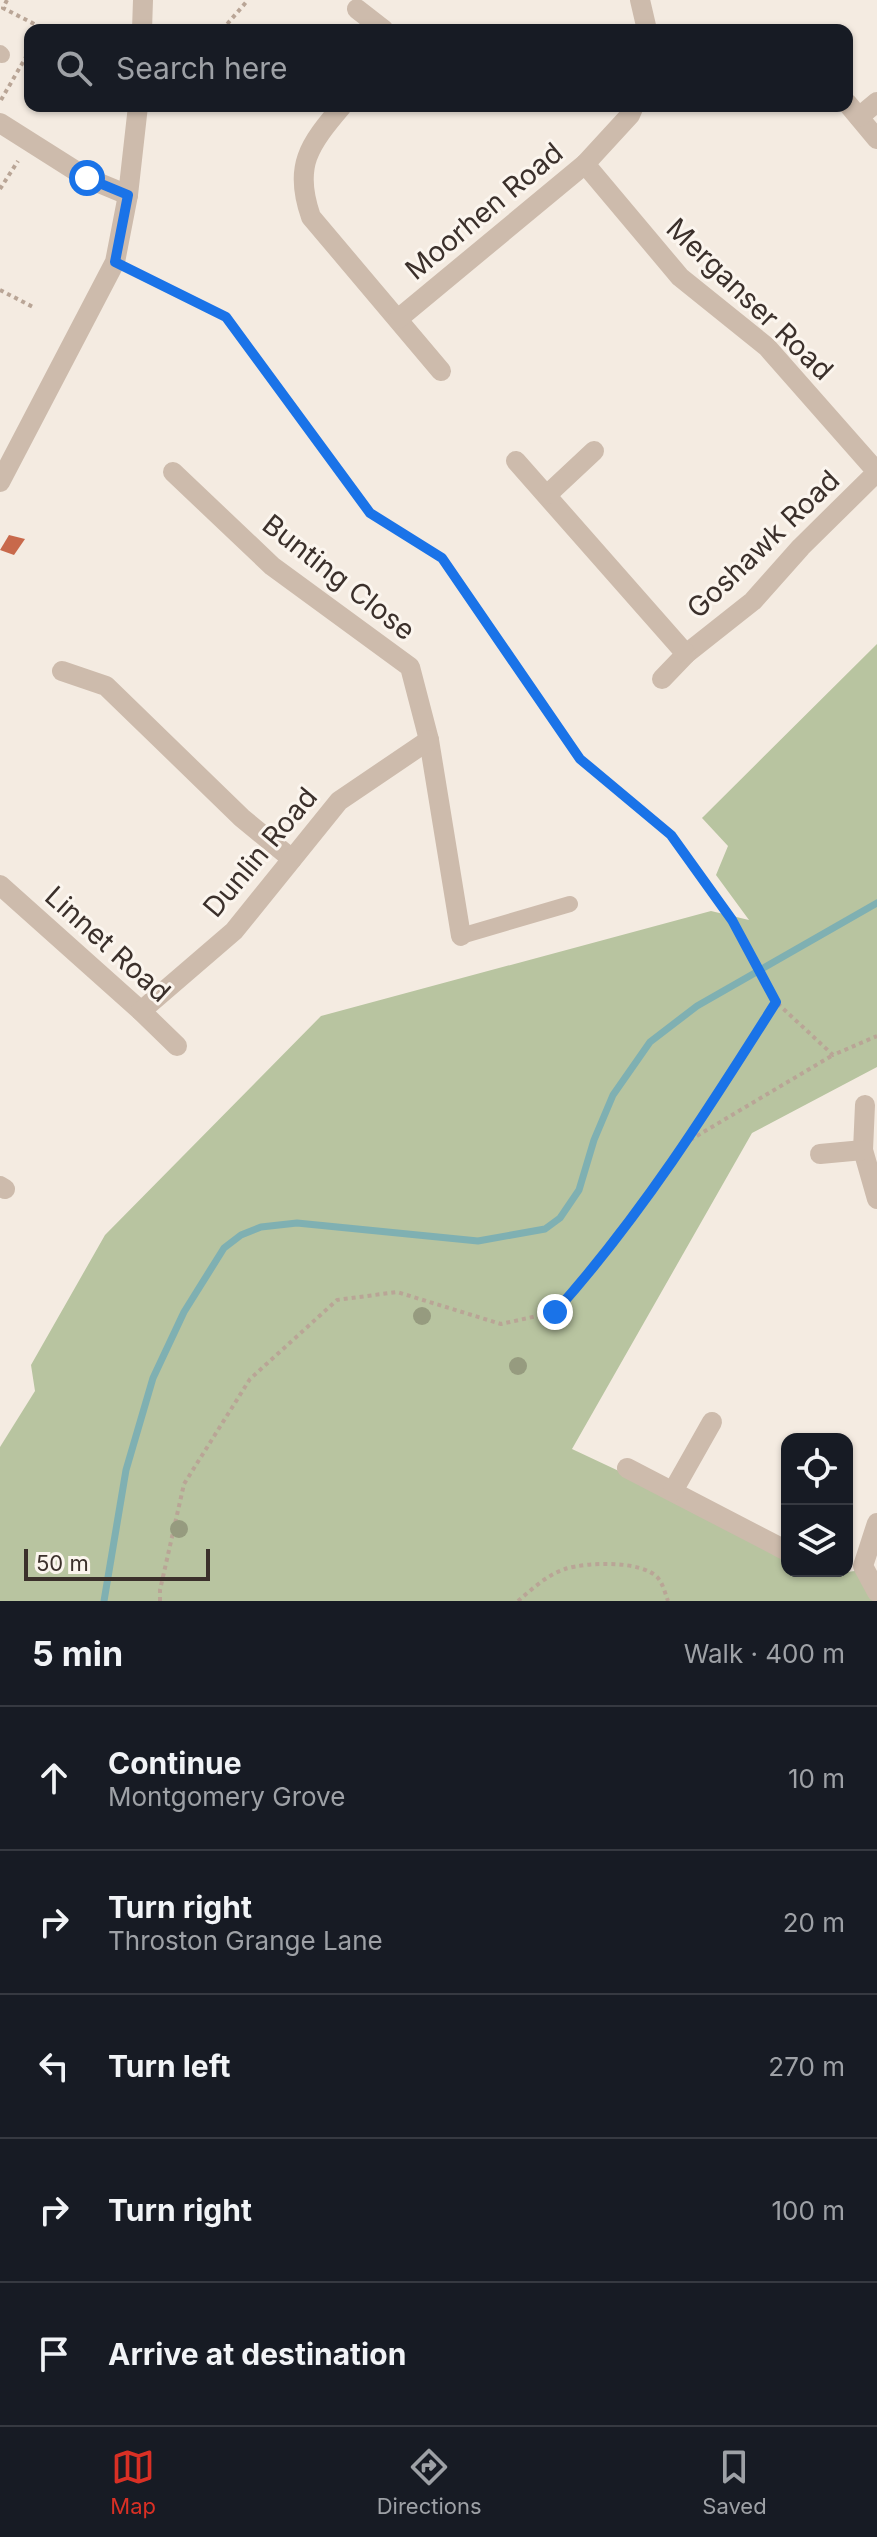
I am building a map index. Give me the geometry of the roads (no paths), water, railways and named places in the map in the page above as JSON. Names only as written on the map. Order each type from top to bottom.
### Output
[{"type":"street","points":[[142,24],[143,0]]},
{"type":"street","points":[[640,0],[646,24]]},
{"type":"street","points":[[357,9],[376,24]]},
{"type":"street","points":[[877,102],[853,110],[877,139]]},
{"type":"street","points":[[0,482],[115,262],[128,195],[137,112]]},
{"type":"street","points":[[337,112],[315,137],[306,156],[302,176],[304,197],[311,217],[441,371]]},
{"type":"street","name":"Moorhen Road","points":[[398,319],[585,164],[631,112]]},
{"type":"street","points":[[0,123],[87,178],[128,195]]},
{"type":"street","name":"Merganser Road","points":[[585,164],[680,277],[767,347],[877,472]]},
{"type":"street","points":[[548,494],[594,451]]},
{"type":"street","name":"Goshawk Road","points":[[516,461],[686,654]]},
{"type":"street","name":"Bunting Close","points":[[173,472],[272,566],[410,667],[429,740],[461,936]]},
{"type":"street","name":"Goshawk Road","points":[[662,679],[686,654],[753,601],[801,547],[877,472]]},
{"type":"street","points":[[62,671],[106,686],[242,818],[292,859]]},
{"type":"street","name":"Dunlin Road","points":[[141,1011],[234,931],[339,801],[429,740]]},
{"type":"street","name":"Linnet Road","points":[[0,885],[177,1046]]},
{"type":"street","points":[[865,1105],[863,1150],[877,1199]]},
{"type":"street","points":[[820,1154],[863,1150]]},
{"type":"street","points":[[673,1491],[712,1422]]},
{"type":"street","points":[[627,1468],[781,1548]]},
{"type":"street","points":[[877,1523],[855,1567],[877,1592]]},
{"type":"lane","points":[[461,936],[570,904]]},
{"type":"waterway","points":[[104,1601],[126,1470],[153,1378],[184,1312],[224,1248],[241,1235],[261,1227],[297,1223],[478,1241],[545,1229],[560,1218],[579,1190],[594,1140],[613,1095],[650,1042],[697,1006],[877,903]]}]
